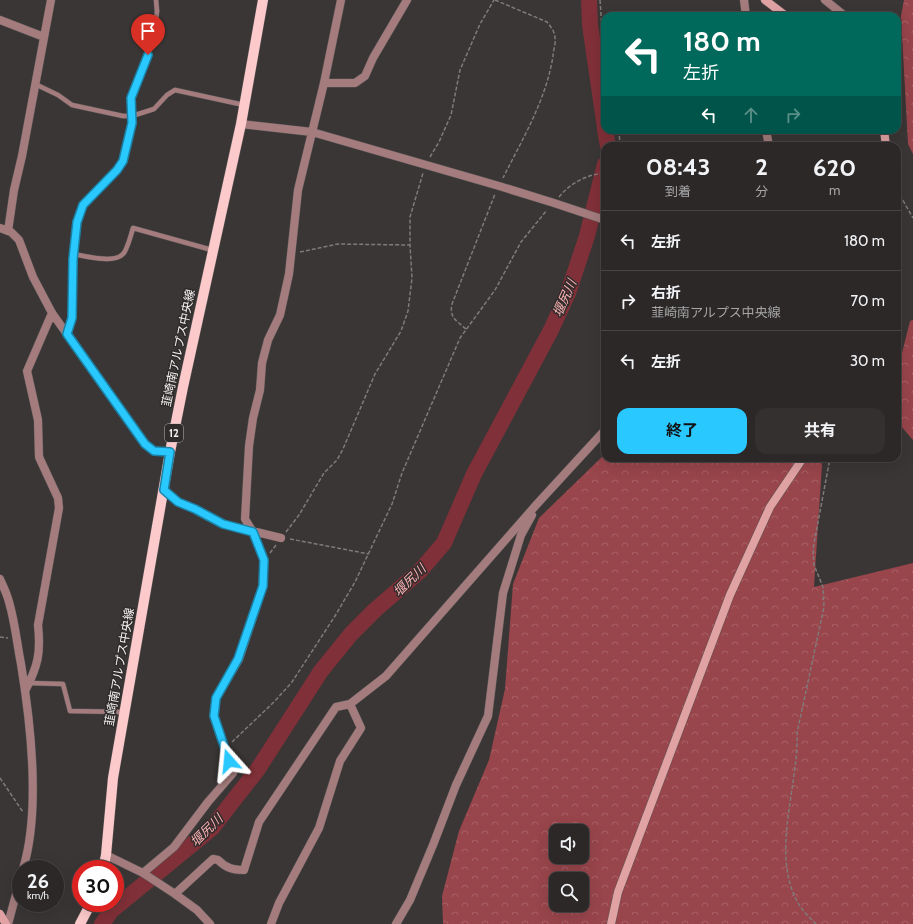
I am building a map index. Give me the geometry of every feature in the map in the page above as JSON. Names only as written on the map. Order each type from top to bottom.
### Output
[{"type":"main road","name":"韮崎南アルプス中央線","points":[[105,860],[113,778],[170,452],[212,250],[241,124],[263,0]]},
{"type":"main road","points":[[80,924],[86,912]]},
{"type":"street","points":[[8,231],[14,190],[51,0]]},
{"type":"street","points":[[143,873],[174,847],[208,802],[233,773],[214,716],[216,698],[238,659],[263,586],[264,560],[253,532],[245,519],[249,446],[253,418],[260,390],[262,363],[268,340],[280,315],[289,274],[298,190],[324,83],[341,0]]},
{"type":"street","points":[[324,83],[355,83],[365,76],[373,58],[407,0]]},
{"type":"street","points":[[744,0],[746,12]]},
{"type":"street","points":[[765,0],[781,12]]},
{"type":"street","points":[[825,0],[840,12]]},
{"type":"street","points":[[0,20],[44,37]]},
{"type":"street","points":[[241,124],[312,132],[498,186],[601,219]]},
{"type":"street","points":[[0,228],[11,232],[19,240],[33,277],[52,313],[145,444],[154,451],[170,452]]},
{"type":"street","points":[[25,691],[34,674],[38,659],[38,625],[58,508],[58,498],[40,457],[38,420],[27,370],[52,313]]},
{"type":"street","points":[[175,894],[213,859],[218,860],[225,867],[244,870],[259,822],[336,707],[350,704],[386,676],[537,504],[601,434]]},
{"type":"street","points":[[611,924],[618,892],[730,595],[770,507],[800,462]]},
{"type":"street","points":[[164,490],[178,502],[223,524],[281,538]]},
{"type":"street","points":[[396,924],[410,900],[456,784],[488,716],[503,593],[521,535],[537,504]]},
{"type":"street","points":[[0,579],[9,602],[25,691],[33,775],[32,832],[26,860]]},
{"type":"street","points":[[271,924],[278,903],[319,828],[340,761],[361,728],[350,704]]},
{"type":"street","points":[[106,855],[143,873],[161,884],[197,910],[210,924]]},
{"type":"street","points":[[7,924],[12,907]]},
{"type":"street","points":[[0,914],[7,924]]},
{"type":"lane","points":[[67,334],[72,318],[73,254],[77,222],[83,205],[117,170],[123,161],[132,123],[131,98],[148,55],[155,30],[158,10],[156,0]]},
{"type":"lane","points":[[35,84],[58,95],[72,105],[123,116],[132,116],[154,109],[167,95],[175,90],[244,105]]},
{"type":"lane","points":[[73,254],[109,259],[117,258],[124,254],[133,228],[212,250]]},
{"type":"lane","points":[[30,683],[63,684],[70,711],[124,712]]},
{"type":"path","points":[[264,560],[299,514],[324,473],[337,460],[375,374],[401,331],[408,311],[412,278],[410,217],[425,165],[439,142],[451,115],[460,70],[480,24],[495,0],[547,22],[553,30],[555,39],[545,90],[498,186],[452,304],[450,311],[454,318],[466,329]]},
{"type":"path","points":[[600,0],[601,14]]},
{"type":"path","points":[[224,748],[246,730],[276,701],[292,682],[335,616],[369,554],[392,504],[402,473],[453,351],[466,329],[495,290],[522,242],[561,193],[576,182],[594,174],[601,173]]},
{"type":"path","points":[[901,197],[913,218]]},
{"type":"path","points":[[290,254],[338,244],[410,245]]},
{"type":"path","points":[[816,924],[798,903],[792,887],[786,862],[788,816],[798,746],[797,733],[824,607],[824,587],[814,565],[813,548],[829,462]]},
{"type":"path","points":[[281,538],[369,554]]},
{"type":"path","points":[[0,778],[23,812]]},
{"type":"green space","points":[[904,0],[913,0],[913,154],[908,144],[901,16]]},
{"type":"green space","points":[[913,320],[913,440],[901,426],[901,357],[910,321]]},
{"type":"green space","points":[[601,458],[601,462],[822,462],[814,587],[913,563],[913,924],[443,924],[442,896],[459,831],[489,760],[505,689],[513,584],[539,518]]},
{"type":"waterway","name":"堰尻川","points":[[589,0],[590,25],[601,101]]},
{"type":"waterway","name":"堰尻川","points":[[606,134],[607,142]]},
{"type":"waterway","name":"堰尻川","points":[[102,924],[111,911],[212,828],[258,769],[321,671],[351,634],[375,610],[420,571],[444,543],[474,474],[551,330],[568,293],[587,236],[601,180]]},
{"type":"route","points":[[148,55],[131,98],[132,123],[123,161],[117,170],[83,205],[77,222],[73,259],[72,318],[67,334],[145,444],[154,451],[170,452],[164,490],[178,502],[223,524],[253,532],[264,560],[263,586],[238,659],[216,698],[214,716],[229,761]]}]
